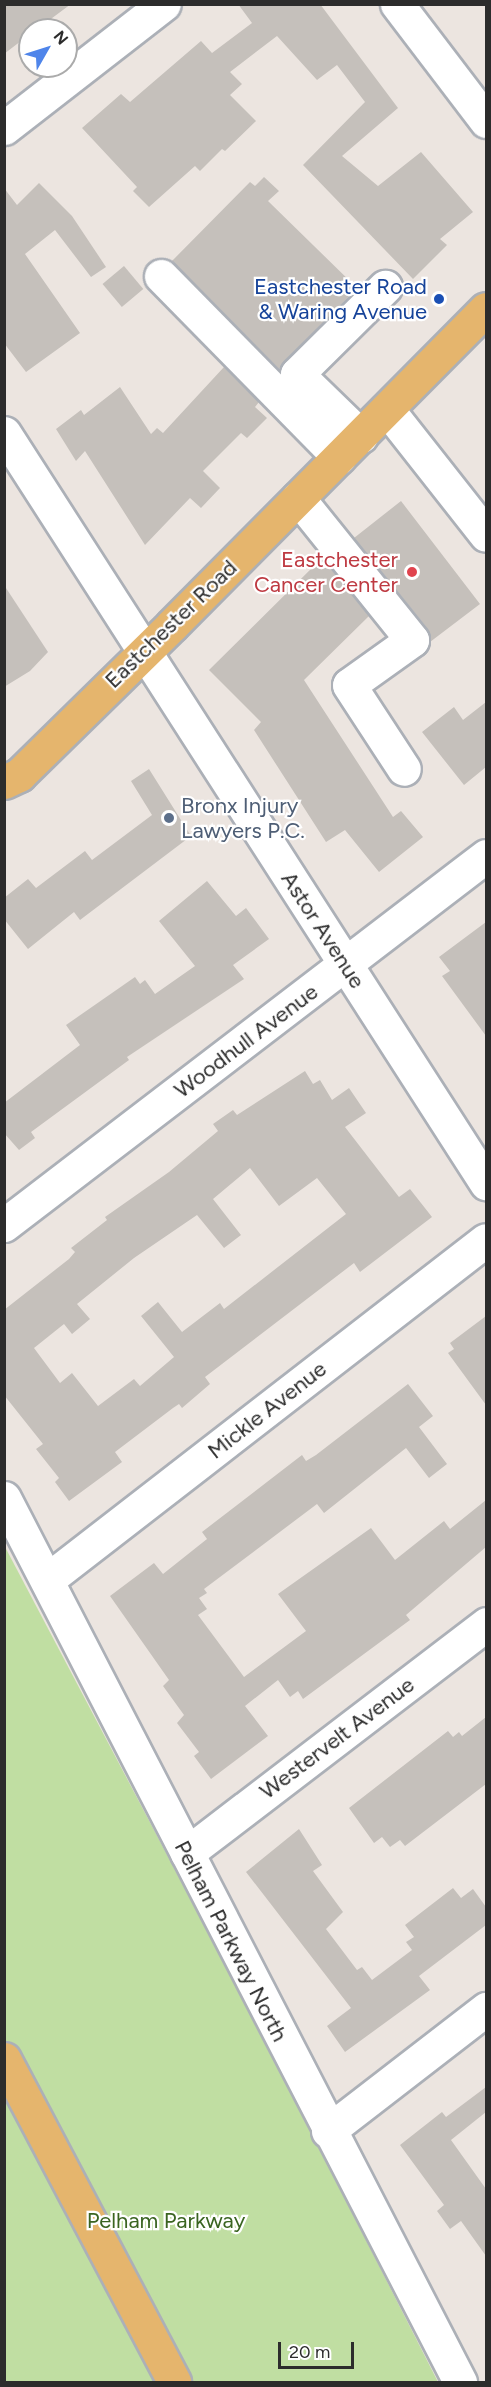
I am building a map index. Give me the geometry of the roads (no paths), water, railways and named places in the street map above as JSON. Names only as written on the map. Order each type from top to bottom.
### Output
[{"type":"main road","name":"Eastchester Road","points":[[4,782],[20,775],[486,309]]},
{"type":"main road","points":[[4,2059],[174,2382]]},
{"type":"street","points":[[4,128],[164,4]]},
{"type":"street","points":[[397,4],[486,121]]},
{"type":"street","points":[[161,276],[350,446]]},
{"type":"street","points":[[350,446],[297,374],[385,287]]},
{"type":"street","points":[[387,409],[486,535]]},
{"type":"street","name":"Astor Avenue","points":[[4,433],[486,1183]]},
{"type":"street","points":[[298,498],[412,640],[348,686],[404,769]]},
{"type":"street","name":"Woodhull Avenue","points":[[4,1225],[486,856]]},
{"type":"street","name":"Mickle Avenue","points":[[47,1580],[486,1240]]},
{"type":"street","name":"Pelham Parkway North","points":[[4,1498],[460,2382]]},
{"type":"street","name":"Westervelt Avenue","points":[[186,1853],[486,1624]]},
{"type":"street","points":[[328,2130],[486,2009]]},
{"type":"place","name":"Eastchester Road & Waring Avenue","points":[[439,299]]},
{"type":"place","name":"Eastchester Cancer Center","points":[[412,572]]},
{"type":"place","name":"Bronx Injury Lawyers P.C.","points":[[169,818]]},
{"type":"park label","name":"Pelham Parkway","points":[[166,2221]]}]
